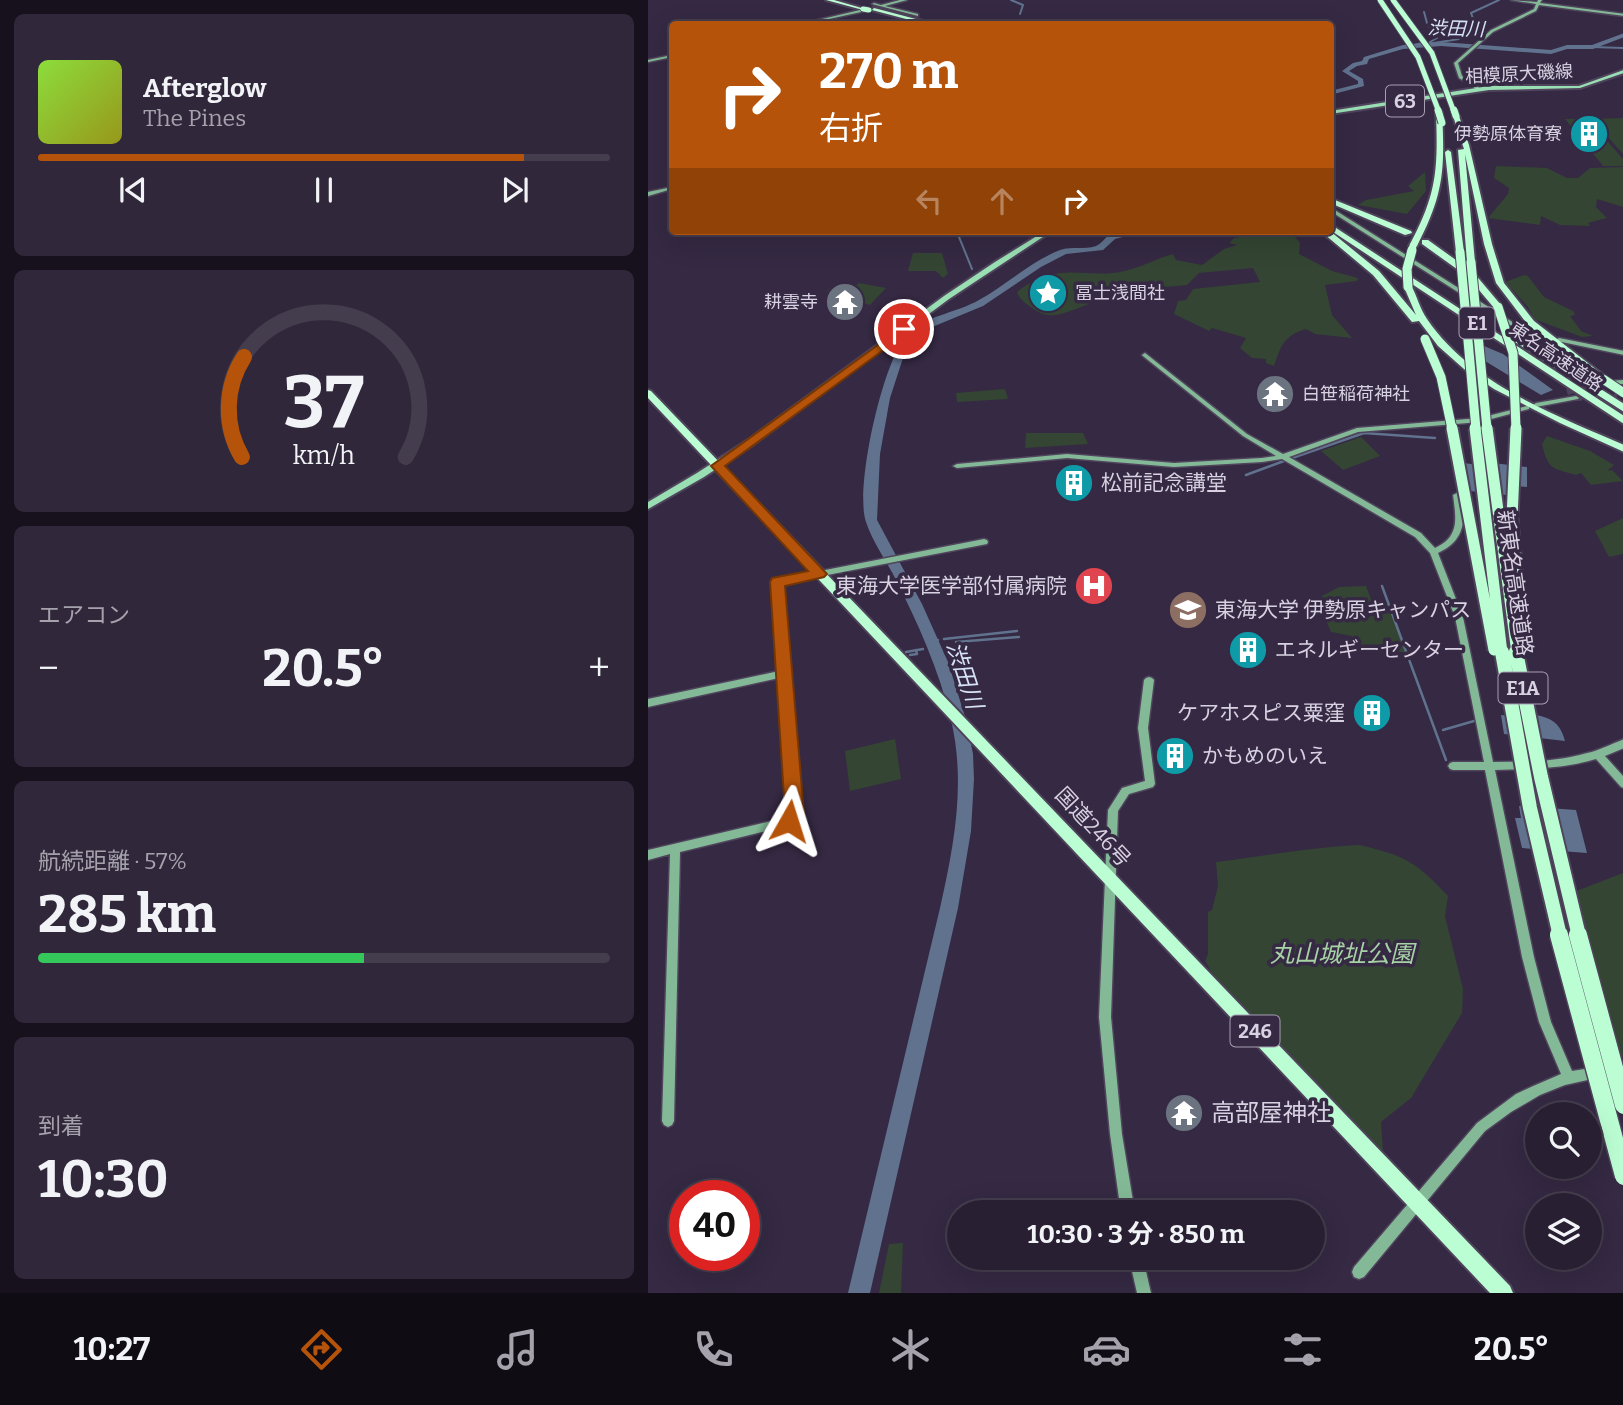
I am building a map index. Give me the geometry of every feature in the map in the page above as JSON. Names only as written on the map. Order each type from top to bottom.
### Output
[{"type":"highway","points":[[828,0],[871,8],[909,21]]},
{"type":"highway","points":[[840,0],[918,21]]},
{"type":"highway","points":[[1380,0],[1416,48],[1441,123],[1443,144],[1439,184],[1406,269],[1408,287],[1417,311],[1428,328],[1465,364],[1512,396],[1623,449]]},
{"type":"highway","name":"新東名高速道路","points":[[1394,0],[1432,53],[1444,79],[1457,121],[1506,592],[1545,798],[1573,919],[1623,1105]]},
{"type":"highway","points":[[1457,121],[1468,152],[1494,270],[1503,289],[1531,323],[1600,381],[1621,395]]},
{"type":"highway","name":"新東名高速道路","points":[[1441,123],[1460,252],[1492,584],[1520,752],[1556,918],[1623,1177]]},
{"type":"highway","points":[[1334,202],[1408,233]]},
{"type":"highway","name":"東名高速道路","points":[[1334,221],[1623,409]]},
{"type":"highway","name":"東名高速道路","points":[[1334,229],[1623,421]]},
{"type":"highway","points":[[1330,235],[1388,285],[1410,312],[1425,339],[1445,393],[1479,576],[1520,752]]},
{"type":"highway","points":[[1425,242],[1470,275],[1498,307],[1511,333],[1516,359],[1512,520],[1516,583],[1545,798]]},
{"type":"highway","name":"国道246号","points":[[648,393],[1503,1293]]},
{"type":"main road","name":"相模原大磯線","points":[[1334,112],[1479,89],[1576,87],[1623,71]]},
{"type":"main road","points":[[648,506],[717,466],[985,270],[1042,235]]},
{"type":"street","points":[[816,21],[905,0]]},
{"type":"street","points":[[1513,0],[1539,2]]},
{"type":"street","points":[[1522,0],[1623,14]]},
{"type":"street","points":[[1479,89],[1460,77],[1455,67],[1471,47],[1495,30],[1532,12],[1539,2]]},
{"type":"street","points":[[871,8],[917,15]]},
{"type":"street","points":[[648,61],[669,56]]},
{"type":"street","points":[[648,194],[669,189]]},
{"type":"street","points":[[1334,211],[1512,324],[1530,332]]},
{"type":"street","points":[[1559,340],[1623,353]]},
{"type":"street","points":[[1145,355],[1235,428],[1418,535],[1434,552],[1461,624],[1491,765],[1499,821],[1538,999],[1568,1078]]},
{"type":"street","points":[[1600,381],[1623,382]]},
{"type":"street","points":[[1567,393],[1537,404],[1576,398]]},
{"type":"street","points":[[957,466],[1067,456],[1174,465],[1282,457],[1357,430],[1480,419],[1527,408]]},
{"type":"street","points":[[1434,552],[1448,546],[1459,534],[1461,522],[1457,495]]},
{"type":"street","points":[[648,855],[787,822],[794,817],[777,582],[984,542]]},
{"type":"street","points":[[648,703],[783,674]]},
{"type":"street","points":[[1126,1200],[1116,1134],[1105,1017],[1110,878],[1115,804],[1126,791],[1150,784],[1143,729],[1149,680]]},
{"type":"street","points":[[1453,766],[1559,763],[1598,754],[1623,743]]},
{"type":"street","points":[[1598,754],[1623,784]]},
{"type":"street","points":[[668,1121],[675,848]]},
{"type":"street","points":[[1359,1272],[1481,1127],[1504,1108],[1531,1093],[1580,1074],[1623,1072]]},
{"type":"street","points":[[1139,1270],[1144,1293]]},
{"type":"green space","points":[[1624,118],[1623,154],[1592,119]]},
{"type":"green space","points":[[1565,119],[1588,119],[1623,159],[1623,166],[1603,166]]},
{"type":"green space","points":[[1496,166],[1547,168],[1567,178],[1578,178],[1590,168],[1623,167],[1623,207],[1597,199],[1596,207],[1607,218],[1588,223],[1590,226],[1560,225],[1541,216],[1540,225],[1488,218],[1508,194],[1509,188],[1494,178]]},
{"type":"green space","points":[[1425,172],[1426,191],[1407,214],[1358,205],[1366,200],[1414,191],[1408,186]]},
{"type":"green space","points":[[1293,235],[1300,243],[1299,254],[1332,271],[1358,278],[1357,281],[1325,285],[1332,315],[1352,338],[1315,334],[1306,329],[1292,335],[1284,343],[1274,366],[1266,363],[1266,359],[1252,358],[1240,348],[1246,338],[1212,328],[1209,331],[1174,314],[1178,301],[1186,300],[1193,289],[1260,282],[1253,268],[1199,273],[1187,285],[1131,290],[1120,288],[1090,297],[1089,304],[1053,315],[1046,315],[1032,308],[1017,292],[1048,276],[1062,273],[1117,273],[1173,254],[1176,260],[1202,265],[1224,249],[1237,245],[1229,243],[1234,238]]},
{"type":"green space","points":[[913,253],[942,253],[948,274],[943,278],[936,271],[908,271]]},
{"type":"green space","points":[[1528,276],[1544,297],[1573,311],[1575,315],[1570,316],[1581,331],[1593,336],[1582,337],[1534,319],[1528,307],[1505,282]]},
{"type":"green space","points":[[859,283],[886,288],[870,305],[826,292],[830,288],[849,291]]},
{"type":"green space","points":[[1005,389],[1008,399],[957,402],[956,393]]},
{"type":"green space","points":[[1026,433],[1083,433],[1088,444],[1025,448]]},
{"type":"green space","points":[[1547,436],[1590,451],[1614,465],[1607,471],[1612,470],[1623,481],[1591,485],[1581,473],[1576,475],[1552,467],[1546,459],[1542,444]]},
{"type":"green space","points":[[1361,437],[1380,456],[1343,470],[1321,451]]},
{"type":"green space","points":[[1623,518],[1623,554],[1609,557],[1595,531]]},
{"type":"green space","points":[[1366,586],[1373,604],[1388,604],[1406,652],[1375,652],[1356,643],[1352,636],[1331,632],[1320,606],[1322,596],[1339,587]]},
{"type":"green space","points":[[895,739],[901,779],[850,791],[845,751]]},
{"type":"green space","name":"丸山城址公園","points":[[1360,845],[1409,862],[1448,896],[1445,916],[1463,989],[1462,1013],[1411,1098],[1381,1122],[1383,1152],[1216,980],[1205,961],[1208,954],[1208,912],[1212,910],[1218,886],[1216,862]]},
{"type":"green space","points":[[1623,873],[1623,1057],[1615,1057],[1571,893]]},
{"type":"green space","points":[[903,1243],[901,1293],[879,1293],[889,1244]]},
{"type":"water","points":[[1484,346],[1503,354],[1553,390],[1541,395],[1485,361]]},
{"type":"water","points":[[1485,462],[1527,467],[1527,487],[1507,485],[1506,495],[1470,491],[1464,463],[1485,466]]},
{"type":"water","points":[[1522,713],[1555,722],[1565,741],[1504,734],[1501,715],[1522,717]]},
{"type":"water","points":[[1519,806],[1576,810],[1587,853],[1522,848],[1515,818],[1521,818]]},
{"type":"waterway","points":[[1011,0],[1023,5],[1020,14]]},
{"type":"waterway","points":[[1471,24],[1474,21],[1471,13],[1499,0]]},
{"type":"waterway","points":[[1424,12],[1427,23]]},
{"type":"waterway","points":[[1428,25],[1437,38],[1430,42]]},
{"type":"waterway","points":[[1428,44],[1465,38],[1469,25]]},
{"type":"waterway","name":"渋田川","points":[[1334,92],[1362,85],[1361,80],[1345,71],[1355,64],[1365,63],[1366,58],[1403,47],[1441,44],[1551,52],[1567,47],[1593,47],[1624,35]]},
{"type":"waterway","name":"渋田川","points":[[1403,47],[1423,43]]},
{"type":"waterway","points":[[1593,47],[1624,48]]},
{"type":"waterway","points":[[960,235],[972,269]]},
{"type":"waterway","name":"渋田川","points":[[859,1293],[949,908],[966,805],[965,754],[951,692],[941,662],[915,604],[871,520],[871,480],[885,398],[900,352],[909,338],[921,328],[979,304],[1050,258],[1072,250],[1100,248],[1112,237],[1122,235]]},
{"type":"waterway","points":[[1292,458],[1364,433],[1435,438]]},
{"type":"waterway","points":[[1246,475],[1284,461]]},
{"type":"waterway","points":[[1382,586],[1446,760]]},
{"type":"waterway","points":[[944,639],[1017,631]]},
{"type":"waterway","points":[[956,642],[1019,637]]},
{"type":"waterway","name":"渋田川","points":[[933,642],[938,640]]},
{"type":"waterway","points":[[916,650],[923,649]]},
{"type":"waterway","points":[[906,652],[916,650]]},
{"type":"waterway","points":[[910,655],[917,654],[916,650]]},
{"type":"waterway","points":[[1443,730],[1474,721]]},
{"type":"tunnel","points":[[860,11],[878,7]]},
{"type":"tunnel","points":[[902,21],[908,14]]},
{"type":"tunnel","points":[[1530,332],[1551,338]]},
{"type":"tunnel","points":[[1567,392],[1595,384]]},
{"type":"tunnel","points":[[1576,398],[1617,396]]},
{"type":"place","name":"伊勢原体育寮","points":[[1589,134]]},
{"type":"place","name":"冨士浅間社","points":[[1048,293]]},
{"type":"place","name":"耕雲寺","points":[[845,302]]},
{"type":"place","name":"白笹稲荷神社","points":[[1275,394]]},
{"type":"place","name":"松前記念講堂","points":[[1074,483]]},
{"type":"place","name":"東海大学医学部付属病院","points":[[1094,586]]},
{"type":"place","name":"東海大学 伊勢原キャンパス","points":[[1188,610]]},
{"type":"place","name":"エネルギーセンター","points":[[1248,650]]},
{"type":"place","name":"ケアホスピス粟窪","points":[[1372,713]]},
{"type":"place","name":"かもめのいえ","points":[[1175,756]]},
{"type":"place","name":"高部屋神社","points":[[1184,1113]]},
{"type":"route","points":[[789,821],[794,814],[777,582],[819,574],[717,466],[904,329]]}]
